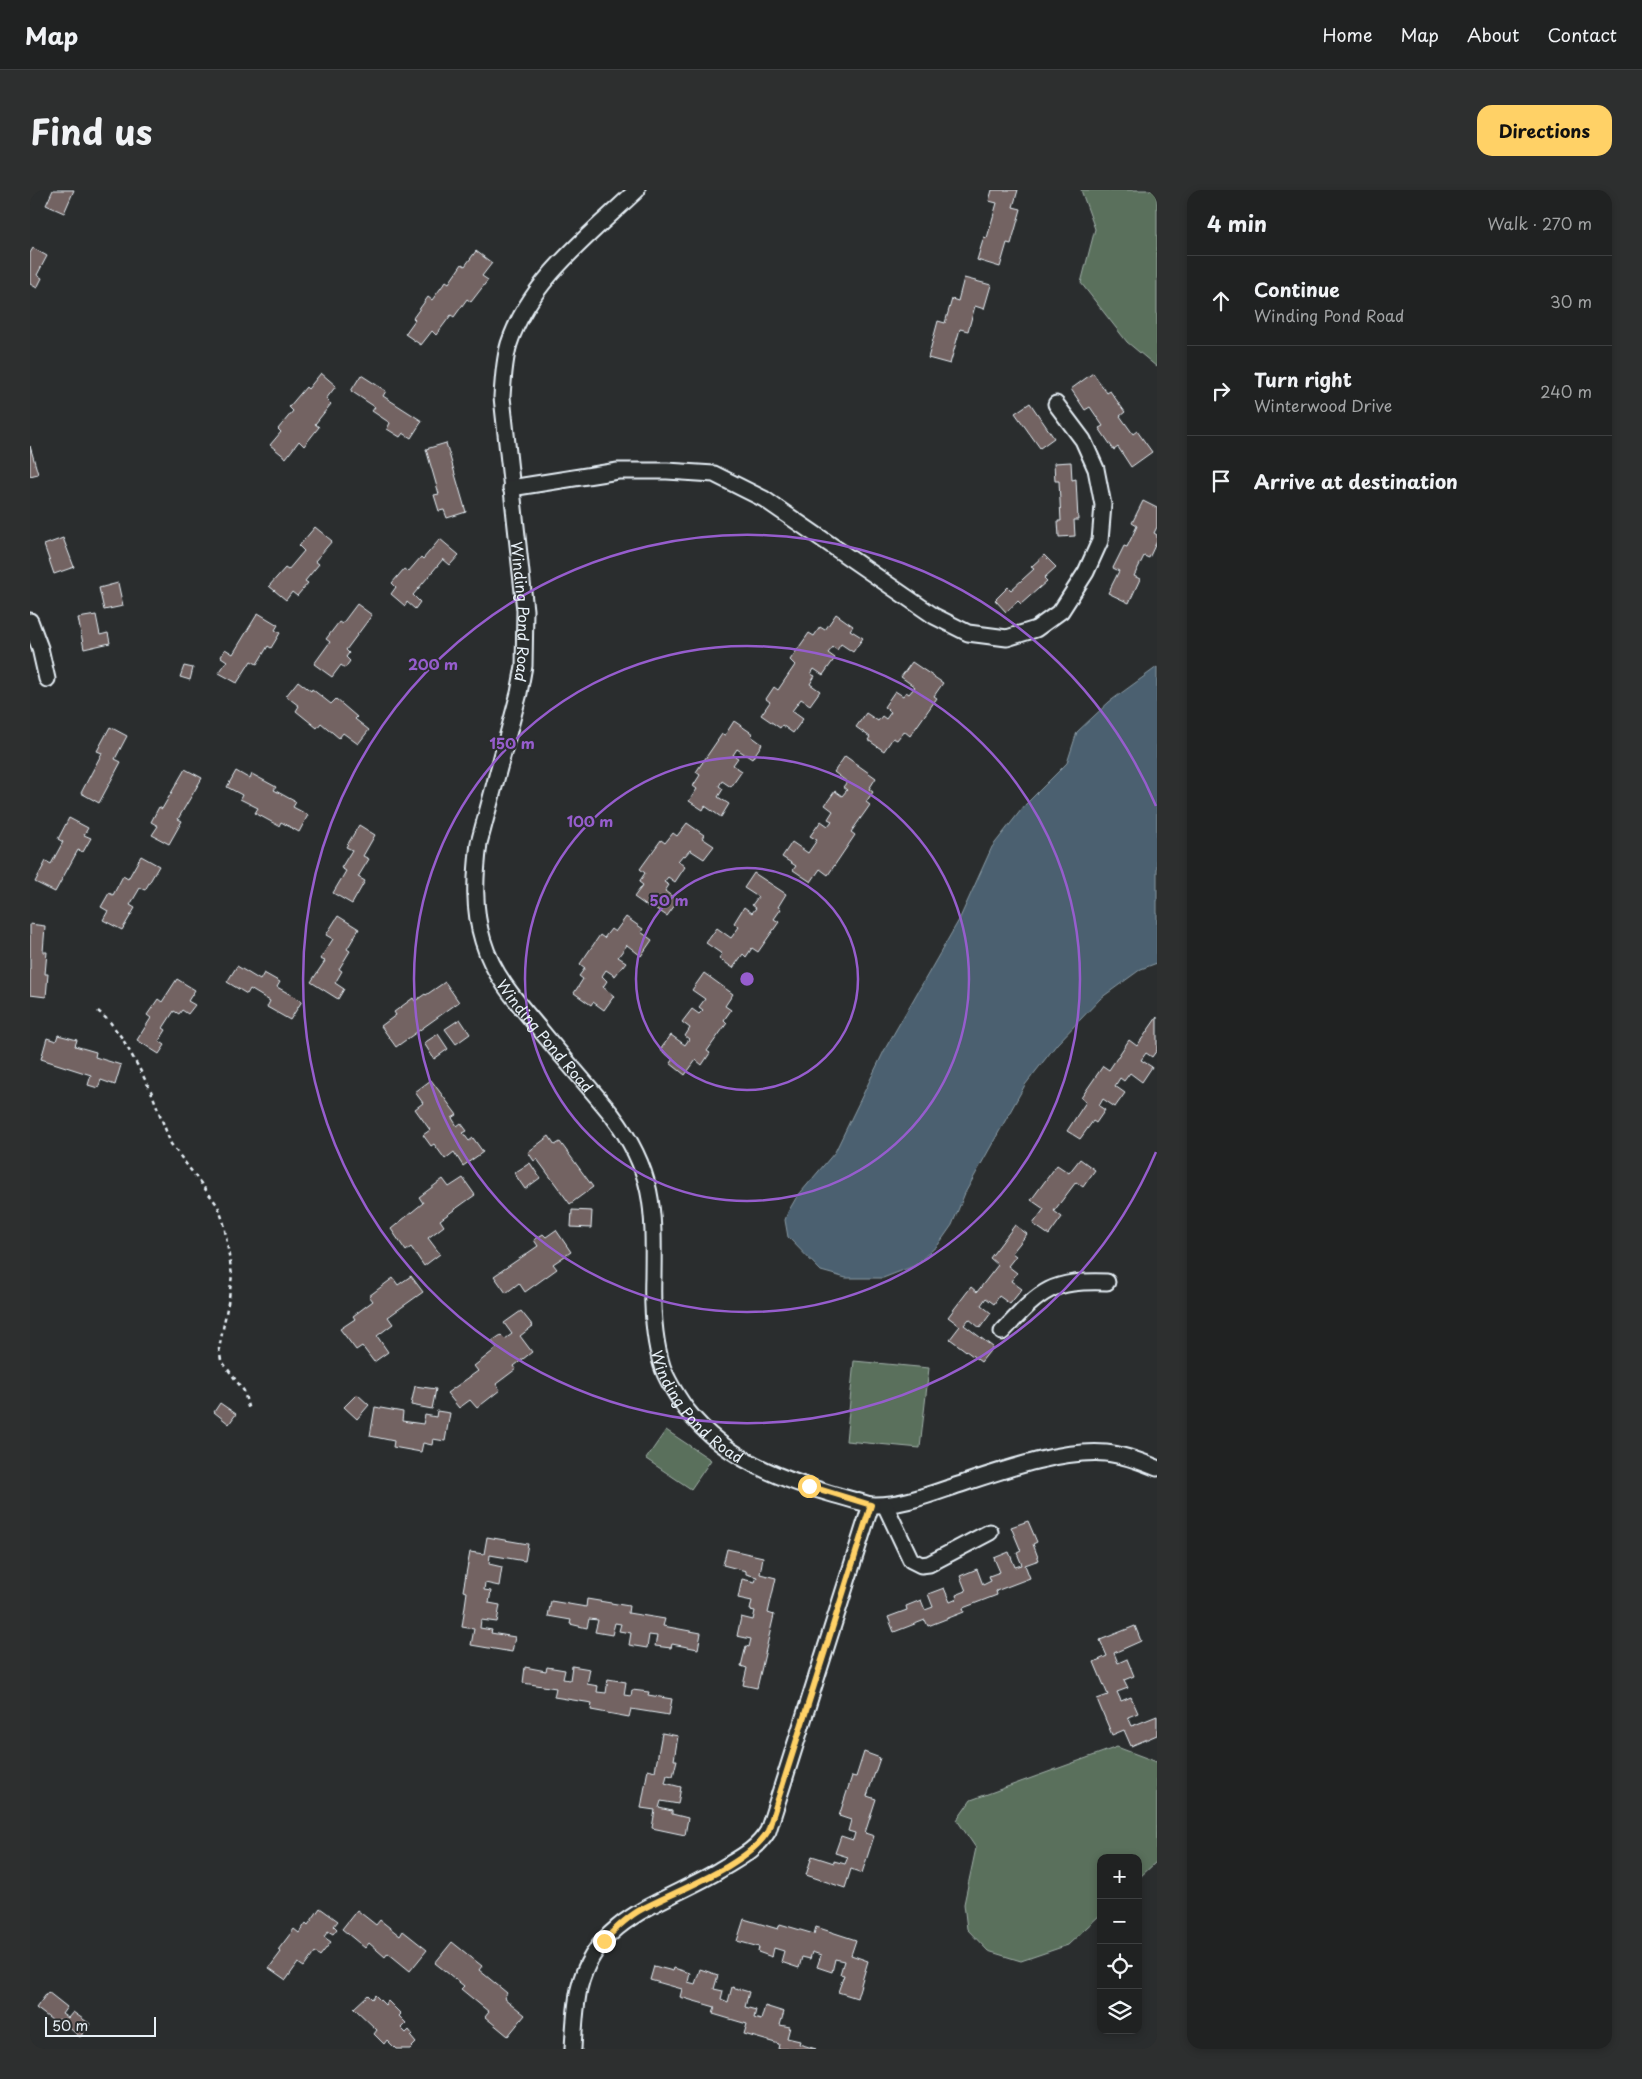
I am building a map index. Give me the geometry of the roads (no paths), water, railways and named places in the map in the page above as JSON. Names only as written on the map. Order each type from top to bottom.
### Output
[{"type":"street","name":"Winding Pond Road","points":[[637,190],[542,284],[524,312],[514,333],[505,362],[502,397],[525,610],[524,666],[514,717],[480,843],[475,894],[483,942],[491,962],[512,996],[625,1131],[645,1174],[651,1197],[653,1219],[652,1312],[662,1366],[680,1399],[707,1433],[748,1462],[815,1488],[878,1505],[920,1498],[988,1476],[1072,1454],[1104,1453],[1120,1455],[1157,1468]]},
{"type":"street","points":[[511,488],[618,471],[667,471],[714,474],[764,499],[934,616],[968,633],[1007,638],[1036,629],[1061,611],[1086,572],[1100,541],[1103,505],[1096,469],[1084,440],[1056,404]]},
{"type":"street","points":[[30,621],[40,648],[47,679]]},
{"type":"street","points":[[1002,1332],[1043,1292],[1059,1285],[1076,1282],[1107,1282]]},
{"type":"street","points":[[878,1505],[912,1560],[921,1565],[929,1564],[990,1532]]},
{"type":"street","points":[[573,2049],[579,1988],[594,1954],[616,1927],[642,1909],[707,1877],[752,1851],[762,1842],[768,1831],[878,1505]]},
{"type":"water","points":[[1157,667],[1157,963],[1141,969],[1101,998],[1057,1044],[1025,1085],[965,1193],[952,1225],[938,1245],[914,1266],[883,1278],[846,1278],[821,1271],[788,1237],[785,1220],[788,1212],[796,1198],[835,1152],[885,1049],[959,920],[992,847],[1025,805],[1067,763],[1077,732],[1109,702]]}]
